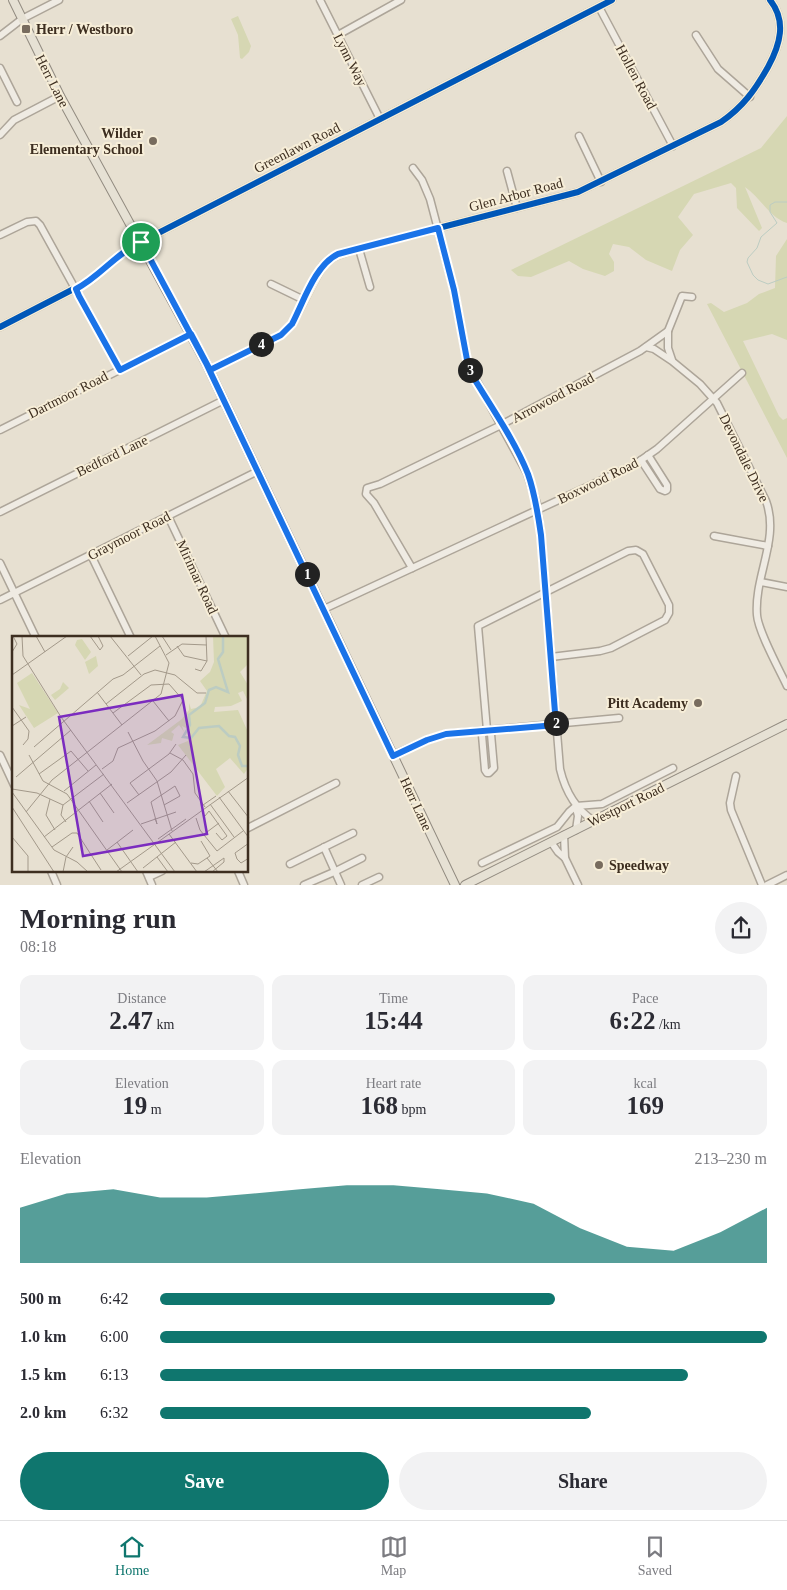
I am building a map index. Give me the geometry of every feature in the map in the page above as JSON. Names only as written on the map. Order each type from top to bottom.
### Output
[{"type":"main road","name":"Herr Lane","points":[[13,0],[60,96],[210,370],[455,885]]},
{"type":"main road","name":"Westport Road","points":[[464,885],[787,724]]},
{"type":"street","points":[[0,36],[22,19],[59,0]]},
{"type":"street","name":"Lynn Way","points":[[320,0],[380,119]]},
{"type":"street","points":[[338,35],[401,0]]},
{"type":"street","name":"Greenlawn Road","points":[[0,326],[93,280],[123,252],[141,242],[612,0]]},
{"type":"street","name":"Glen Arbor Road","points":[[210,370],[285,332],[292,324],[325,262],[338,254],[578,192],[721,122],[741,107],[750,97],[777,51],[782,35],[781,16],[770,0]]},
{"type":"street","name":"Hollen Road","points":[[599,7],[673,146]]},
{"type":"street","points":[[696,34],[718,70],[750,97]]},
{"type":"street","points":[[0,68],[17,102]]},
{"type":"street","points":[[0,135],[14,120],[60,96]]},
{"type":"street","points":[[579,136],[601,182]]},
{"type":"street","points":[[413,168],[427,190],[438,228],[454,290],[468,365],[527,473],[538,510],[560,769],[576,806],[578,816],[576,830]]},
{"type":"street","points":[[507,171],[517,208]]},
{"type":"street","points":[[0,235],[27,222],[38,223],[120,370]]},
{"type":"street","points":[[359,249],[370,286]]},
{"type":"street","points":[[271,284],[304,300]]},
{"type":"street","points":[[672,361],[668,348],[668,331],[681,298],[684,296],[692,297]]},
{"type":"street","name":"Arrowood Road","points":[[412,568],[374,503],[366,494],[367,488],[380,484],[501,425],[646,347],[668,331]]},
{"type":"street","name":"Dartmoor Road","points":[[0,430],[191,334]]},
{"type":"street","name":"Devondale Drive","points":[[646,347],[654,349],[672,361],[714,398],[766,501],[771,521],[756,609],[758,623],[787,686]]},
{"type":"street","name":"Boxwood Road","points":[[324,609],[634,465],[648,456],[742,373]]},
{"type":"street","name":"Bedford Lane","points":[[0,512],[224,400]]},
{"type":"street","points":[[641,460],[660,489],[665,491],[668,487],[667,484],[648,456]]},
{"type":"street","name":"Graymoor Road","points":[[0,600],[258,471]]},
{"type":"street","name":"Mirimar Road","points":[[168,516],[225,636]]},
{"type":"street","points":[[714,536],[768,546]]},
{"type":"street","points":[[487,730],[482,735],[485,770],[490,773],[494,768],[491,734],[487,730],[478,626],[628,551],[638,551],[647,559],[669,605],[667,617],[660,623],[606,649],[588,654],[551,657]]},
{"type":"street","points":[[91,555],[130,636]]},
{"type":"street","points":[[0,563],[35,636]]},
{"type":"street","points":[[761,582],[787,587]]},
{"type":"street","points":[[393,756],[438,736],[619,718]]},
{"type":"street","points":[[0,755],[12,781]]},
{"type":"street","points":[[482,863],[557,827],[576,806],[602,804],[673,768]]},
{"type":"street","points":[[736,776],[730,802],[731,810],[762,885]]},
{"type":"street","points":[[249,827],[336,783]]},
{"type":"street","points":[[576,806],[594,821]]},
{"type":"street","points":[[290,864],[353,833]]},
{"type":"street","points":[[564,836],[565,858],[578,885]]},
{"type":"street","points":[[551,842],[565,858]]},
{"type":"street","points":[[324,847],[340,885]]},
{"type":"street","points":[[304,885],[362,858]]},
{"type":"street","points":[[51,872],[57,885]]},
{"type":"street","points":[[238,872],[244,885]]},
{"type":"street","points":[[148,874],[152,885]]},
{"type":"street","points":[[767,885],[787,875]]},
{"type":"street","points":[[362,885],[379,877]]},
{"type":"green space","points":[[238,16],[251,46],[249,52],[242,59],[240,58],[238,35],[231,19]]},
{"type":"green space","points":[[787,116],[787,223],[775,217],[745,187],[762,228],[759,231],[737,208],[736,188],[731,183],[694,194],[678,217],[693,235],[680,250],[672,271],[646,260],[629,247],[613,244],[609,254],[614,262],[614,271],[605,276],[583,269],[569,261],[531,277],[518,276],[511,270],[761,148]]},
{"type":"green space","points":[[787,239],[787,340],[772,334],[743,341],[779,416],[783,420],[787,418],[787,458],[707,304],[711,303],[724,312],[747,303],[759,294],[775,288],[776,256]]},
{"type":"waterway","points":[[787,202],[775,202],[770,205],[770,212],[777,223],[761,237],[757,248],[748,258],[747,262],[753,275],[758,280],[768,284],[787,277]]},
{"type":"cycle path","points":[[0,327],[93,279],[117,257],[133,246],[612,0]]},
{"type":"cycle path","points":[[210,370],[281,335],[292,324],[323,265],[331,258],[353,250],[578,192],[721,122],[736,110],[753,91],[776,50],[780,33],[779,16],[770,0]]},
{"type":"place","name":"Herr / Westboro","points":[[26,29]]},
{"type":"place","name":"Wilder Elementary School","points":[[153,141]]},
{"type":"place","name":"Pitt Academy","points":[[698,703]]},
{"type":"place","name":"Speedway","points":[[599,865]]},
{"type":"route","points":[[141,242],[123,252],[93,280],[76,289],[79,296],[120,370],[191,334],[210,370],[288,330],[325,262],[338,254],[438,228],[454,290],[468,365],[521,458],[537,504],[556,725],[446,734],[427,740],[393,756],[206,363],[185,324],[148,257],[141,242]]}]
